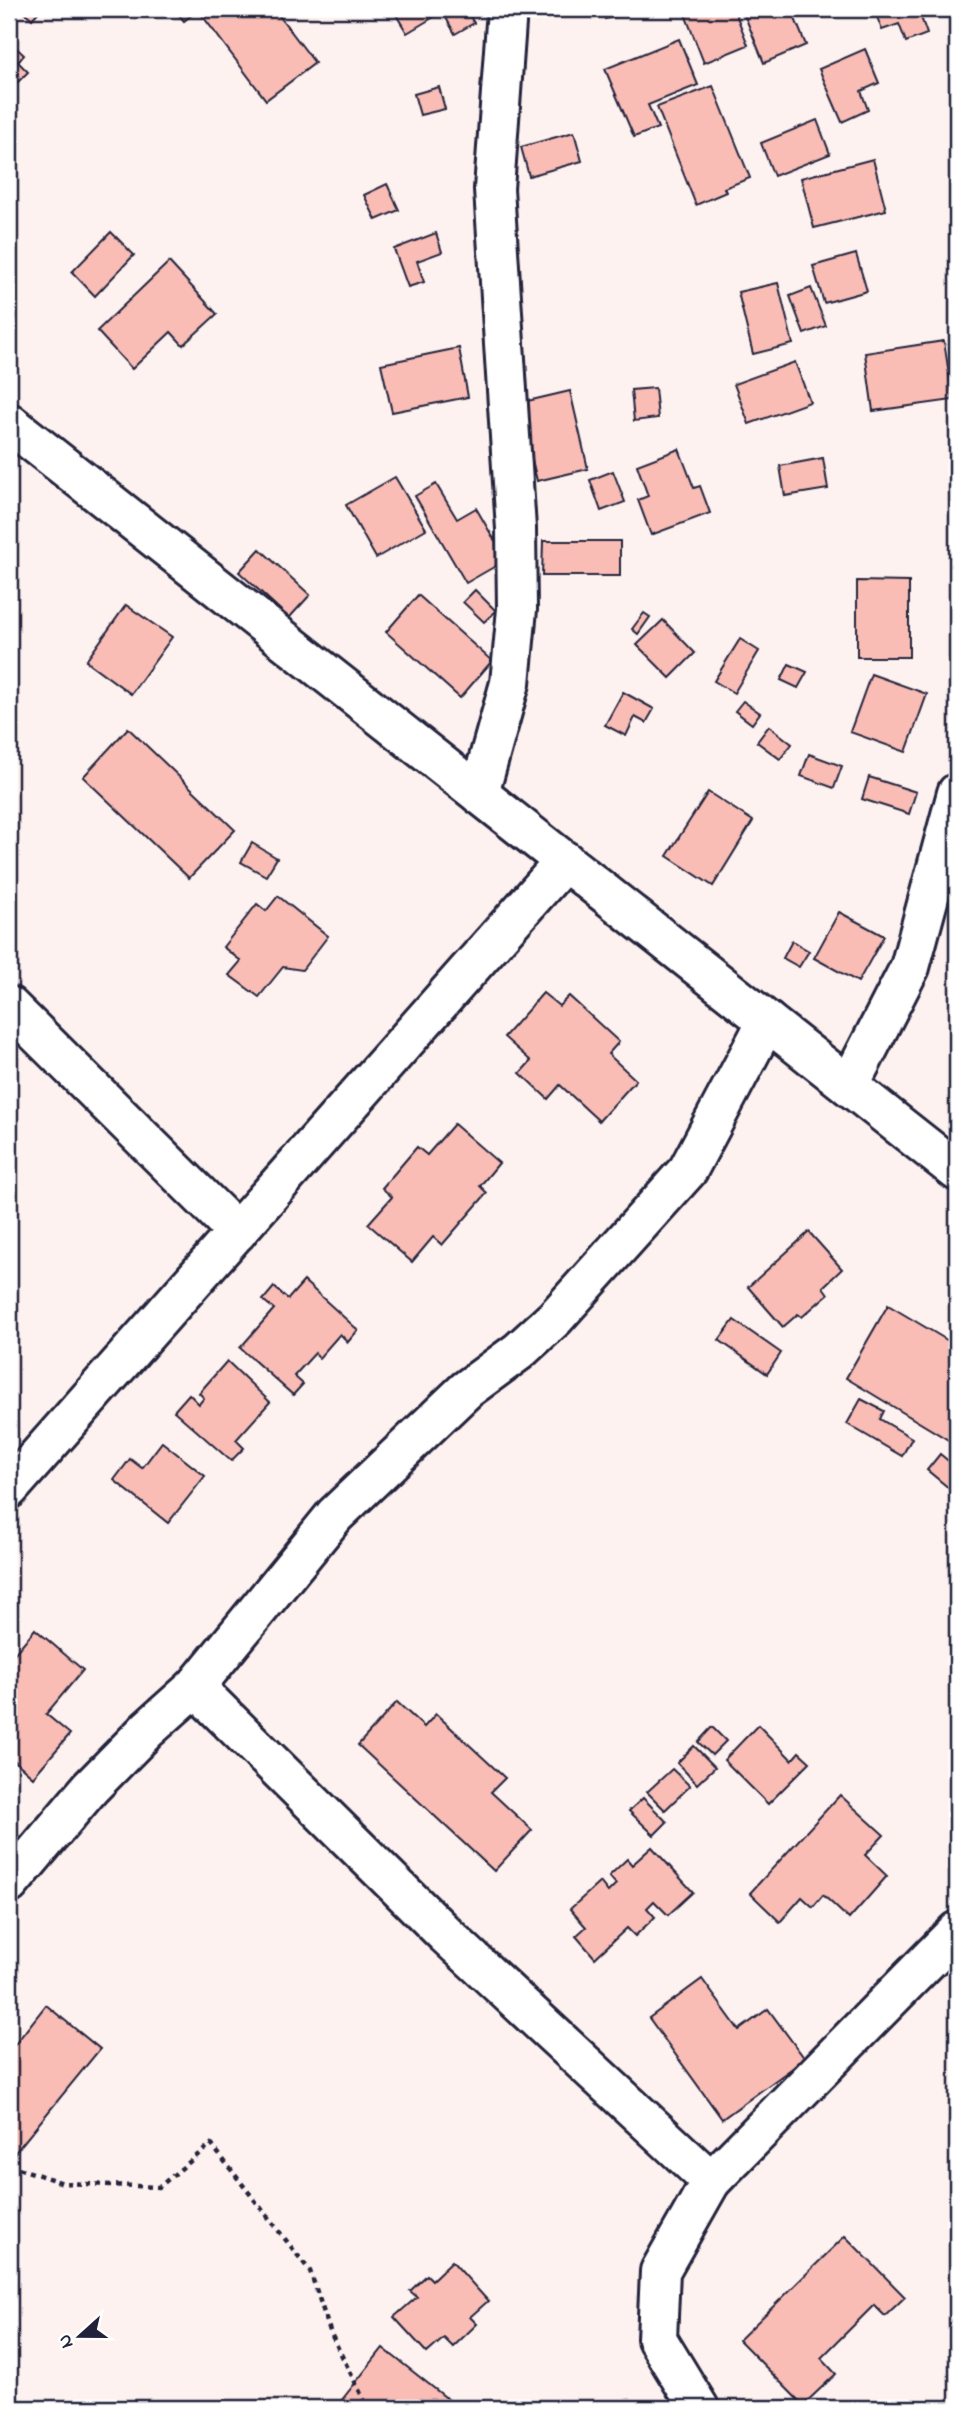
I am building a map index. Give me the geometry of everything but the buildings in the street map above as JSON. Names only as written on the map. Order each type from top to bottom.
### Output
[{"type":"street","points":[[479,794],[510,683],[517,609],[516,529],[494,189],[507,9]]},
{"type":"street","points":[[9,423],[957,1171]]},
{"type":"street","points":[[849,1086],[910,967],[957,793]]},
{"type":"street","points":[[9,1489],[565,862]]},
{"type":"street","points":[[9,1006],[237,1232]]},
{"type":"street","points":[[9,1884],[90,1788],[148,1728],[195,1687],[335,1514],[466,1390],[519,1351],[555,1318],[688,1170],[767,1021]]},
{"type":"street","points":[[195,1687],[446,1935],[711,2181]]},
{"type":"street","points":[[699,2408],[657,2339],[660,2271],[711,2181],[957,1931]]},
{"type":"path","points":[[9,2165],[63,2183],[159,2187],[211,2144],[310,2270],[331,2333],[368,2408]]}]
